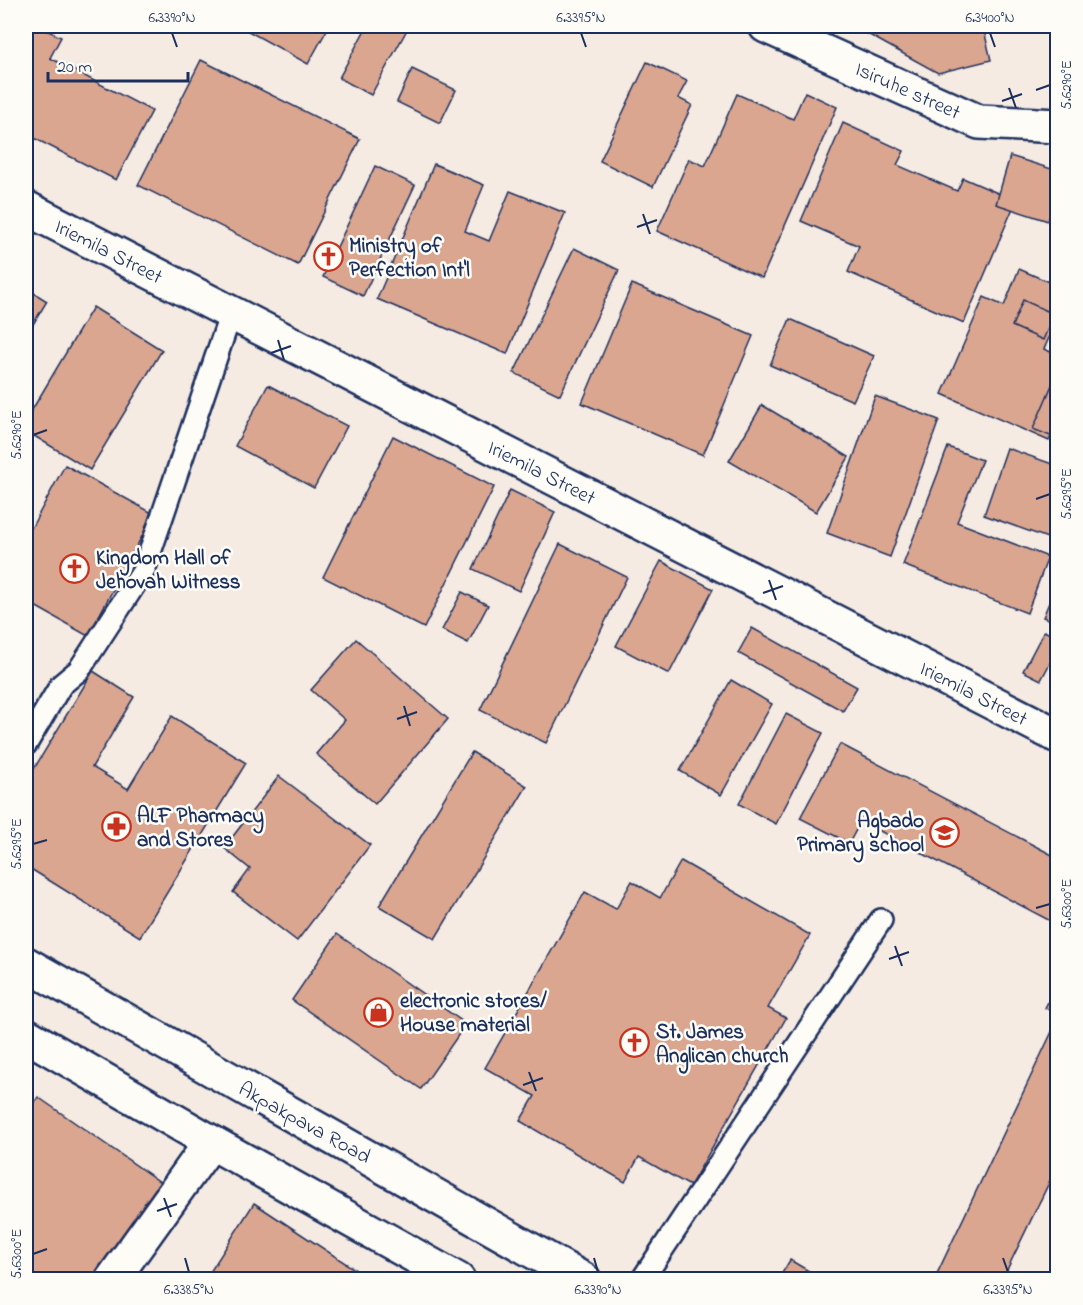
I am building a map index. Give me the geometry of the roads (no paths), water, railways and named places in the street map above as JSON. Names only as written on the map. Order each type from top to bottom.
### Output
[{"type":"main road","name":"Isiruhe street","points":[[766,26],[979,122],[1058,126]]},
{"type":"main road","name":"Iriemila Street","points":[[26,208],[1058,736]]},
{"type":"main road","name":"Akpakpava Road","points":[[26,964],[584,1280]]},
{"type":"main road","points":[[26,1035],[211,1142],[458,1280]]},
{"type":"main road","points":[[112,1280],[211,1142]]},
{"type":"lane","points":[[26,744],[61,685],[79,670],[144,570],[231,313]]},
{"type":"lane","points":[[642,1280],[881,920]]},
{"type":"place","name":"Ministry of Perfection Int'l","points":[[328,257]]},
{"type":"place","name":"Kingdom Hall of Jehovah Witness","points":[[75,569]]},
{"type":"place","name":"ALF Pharmacy and Stores","points":[[116,827]]},
{"type":"place","name":"Agbado Primary school","points":[[945,832]]},
{"type":"place","name":"electronic stores/ House material","points":[[379,1012]]},
{"type":"place","name":"St. James Anglican church","points":[[635,1043]]}]
